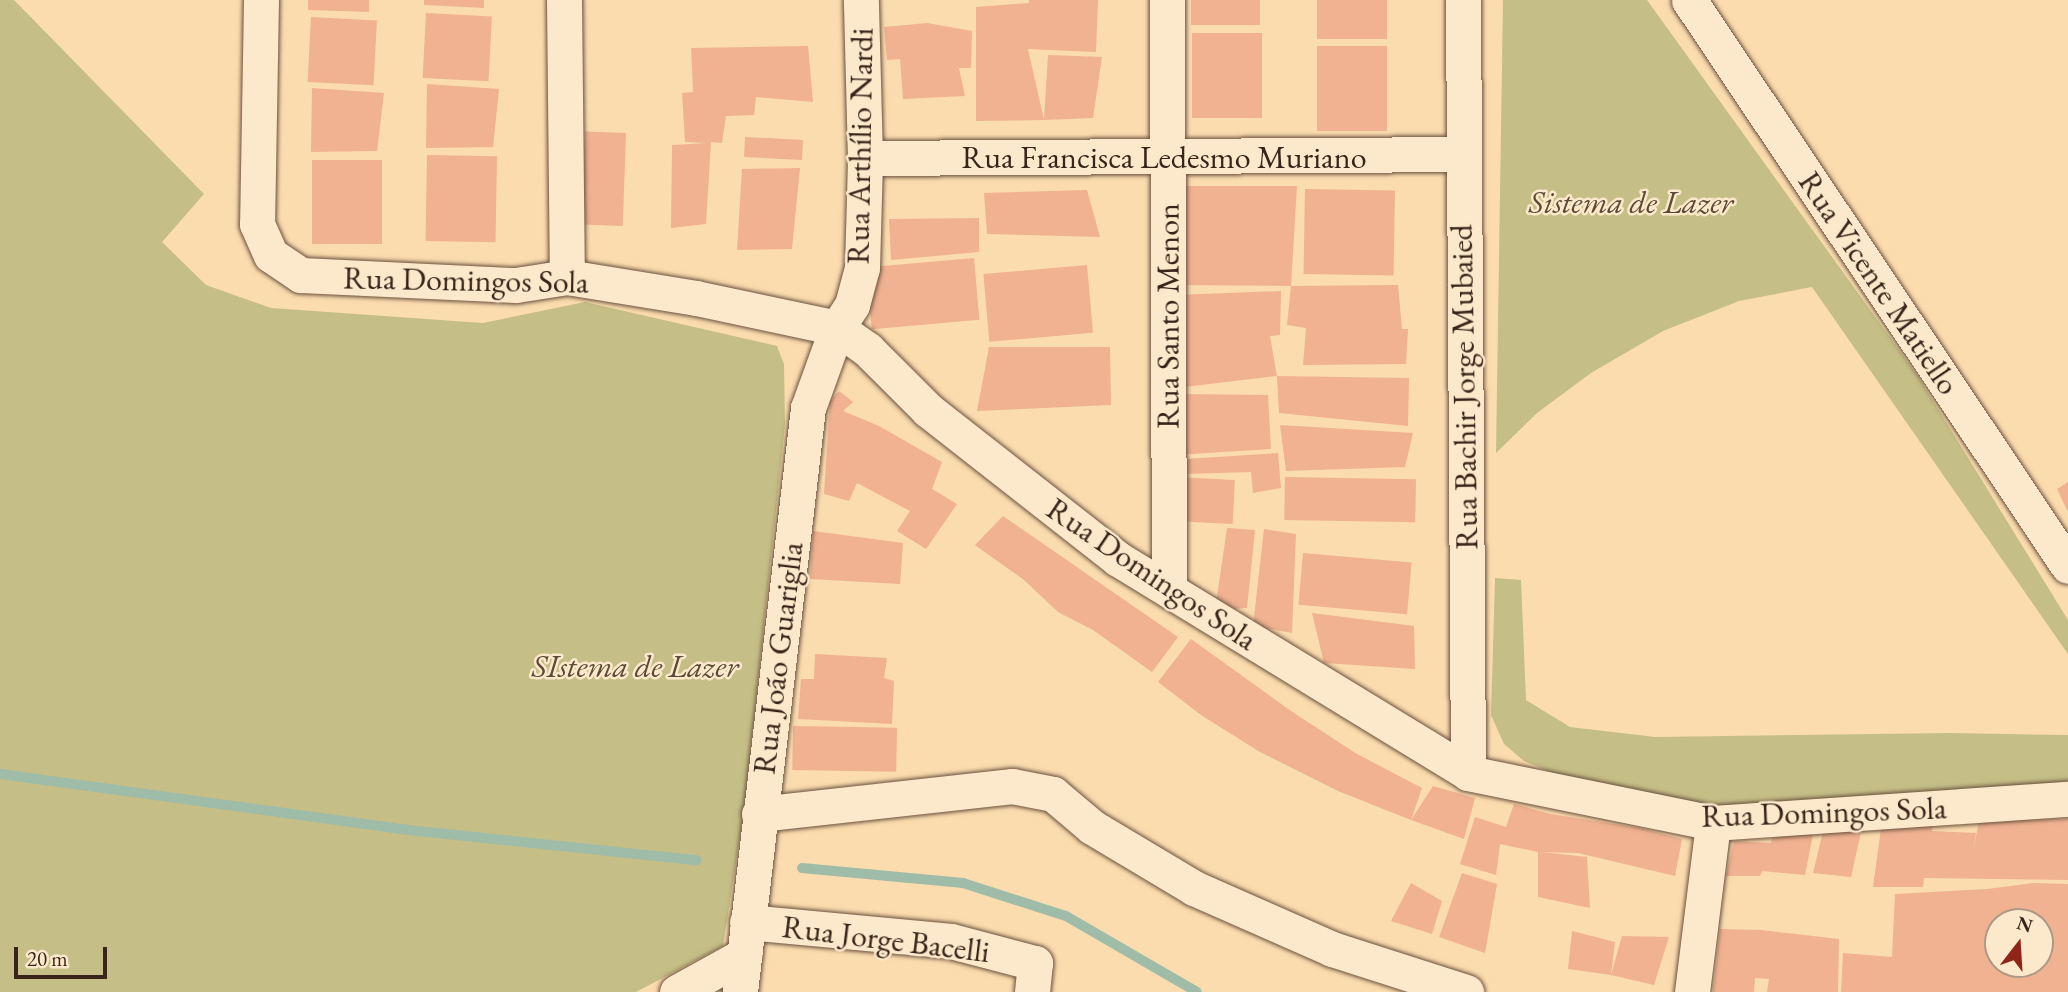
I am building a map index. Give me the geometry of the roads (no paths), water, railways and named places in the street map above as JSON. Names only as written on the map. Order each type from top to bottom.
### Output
[{"type":"street","name":"Rua Domingos Sola","points":[[261,0],[257,224],[271,255],[301,275],[516,285],[567,277],[695,298],[837,328],[868,350],[928,410],[1118,559],[1468,773],[1713,823],[2068,799]]},
{"type":"street","points":[[564,0],[567,277]]},
{"type":"street","name":"Rua Arthílio Nardi","points":[[837,328],[852,305],[862,268],[865,158],[861,0]]},
{"type":"street","name":"Rua Santo Menon","points":[[1167,0],[1169,590]]},
{"type":"street","name":"Rua Bachir Jorge Mubaied","points":[[1463,0],[1468,773]]},
{"type":"street","name":"Rua Vicente Matiello","points":[[1689,0],[2068,566]]},
{"type":"street","name":"Rua Francisca Ledesmo Muriano","points":[[865,158],[1462,154]]},
{"type":"street","name":"Rua João Guariglia","points":[[740,992],[808,408],[837,328]]},
{"type":"street","points":[[759,814],[1012,786],[1053,794],[1092,827],[1194,888],[1332,949],[1466,992]]},
{"type":"street","points":[[1692,992],[1713,823]]},
{"type":"street","points":[[677,992],[746,939]]},
{"type":"street","name":"Rua Jorge Bacelli","points":[[746,939],[951,941],[1035,963],[1032,992]]},
{"type":"street","points":[[677,992],[686,992]]},
{"type":"waterway","points":[[0,774],[418,831],[696,860]]},
{"type":"waterway","points":[[802,868],[963,883],[1066,916],[1197,992]]},
{"type":"park label","name":"Sistema de Lazer","points":[[1631,202]]},
{"type":"park label","name":"SIstema de Lazer","points":[[635,666]]}]
